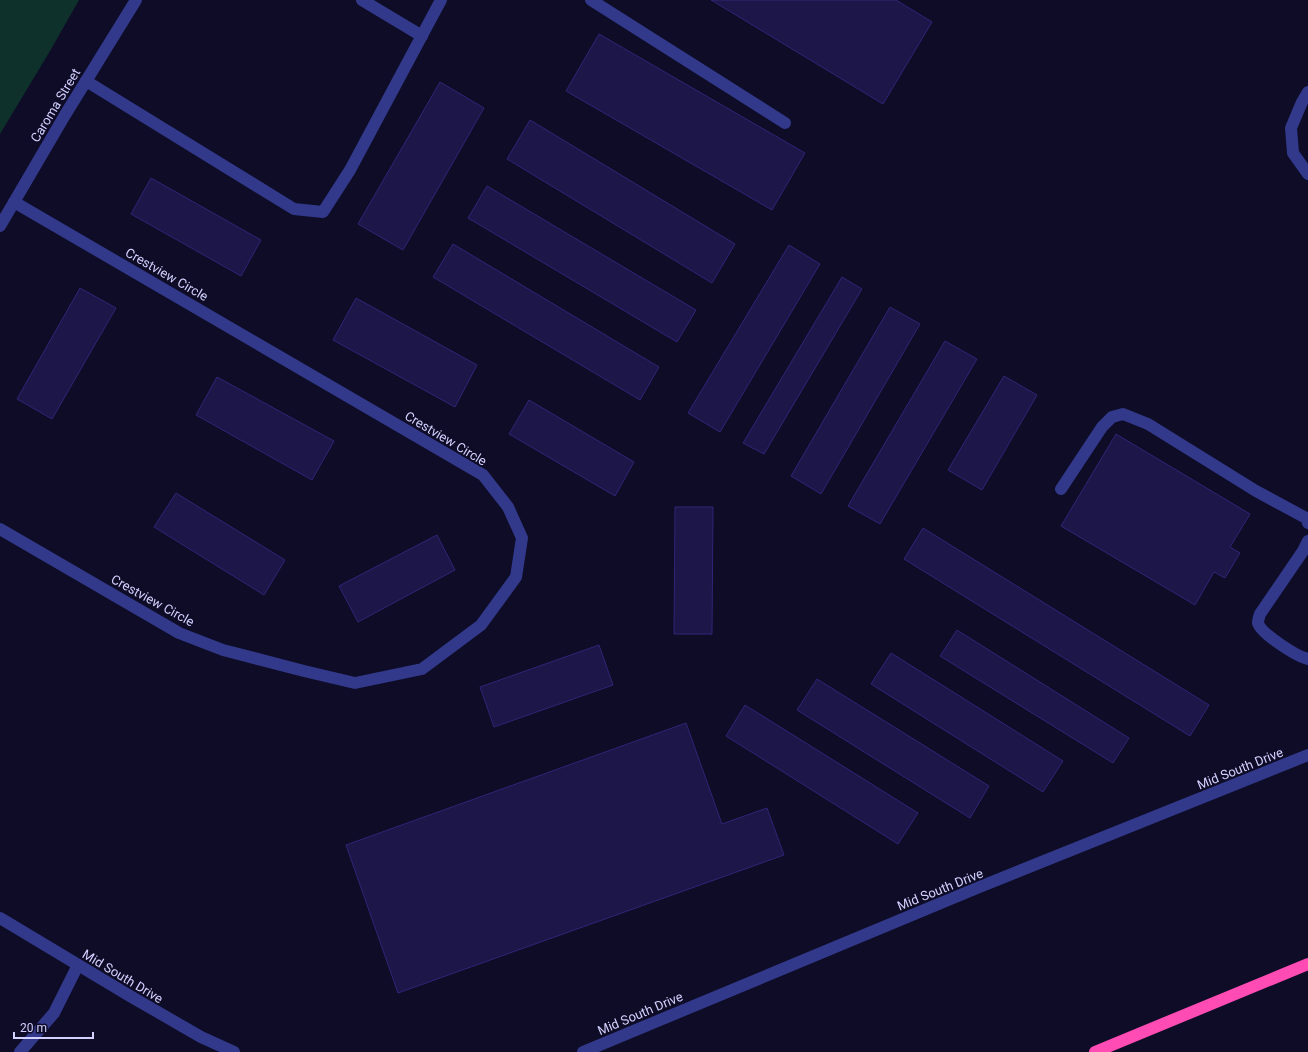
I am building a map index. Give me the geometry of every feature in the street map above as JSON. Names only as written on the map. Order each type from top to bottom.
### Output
[{"type":"highway","points":[[1095,1052],[1308,964]]},
{"type":"street","name":"Caroma Street","points":[[0,226],[136,0]]},
{"type":"street","points":[[362,0],[422,36]]},
{"type":"street","points":[[86,81],[294,209],[323,212],[350,170],[441,0]]},
{"type":"street","points":[[591,0],[785,122]]},
{"type":"street","points":[[1308,92],[1291,128],[1293,152],[1308,174]]},
{"type":"street","name":"Crestview Circle","points":[[0,530],[179,633],[224,650],[304,672],[355,683],[422,669],[481,625],[516,577],[522,538],[508,507],[483,475],[14,202]]},
{"type":"street","points":[[1060,489],[1102,427],[1112,417],[1123,414],[1148,424],[1256,491],[1306,518],[1308,523]]},
{"type":"street","points":[[1308,541],[1303,551],[1260,614],[1258,623],[1262,629],[1280,644],[1303,658],[1308,659]]},
{"type":"street","name":"Mid South Drive","points":[[583,1052],[977,888],[1308,755]]},
{"type":"street","name":"Mid South Drive","points":[[0,918],[78,966],[200,1037],[234,1052]]},
{"type":"street","points":[[20,1052],[54,1013],[78,966]]},
{"type":"green space","points":[[0,0],[79,0],[0,134]]},
{"type":"building","points":[[711,0],[896,0],[932,22],[883,104]]},
{"type":"building","points":[[599,34],[805,153],[772,210],[566,91]]},
{"type":"building","points":[[440,82],[484,108],[403,250],[358,224]]},
{"type":"building","points":[[530,120],[735,244],[712,283],[507,159]]},
{"type":"building","points":[[151,178],[261,240],[241,276],[131,214]]},
{"type":"building","points":[[487,186],[696,310],[677,342],[468,218]]},
{"type":"building","points":[[453,244],[659,367],[640,400],[433,277]]},
{"type":"building","points":[[789,245],[820,264],[720,432],[688,413]]},
{"type":"building","points":[[842,277],[862,289],[764,454],[743,443]]},
{"type":"building","points":[[80,288],[116,308],[52,419],[17,399]]},
{"type":"building","points":[[356,298],[477,365],[455,407],[333,340]]},
{"type":"building","points":[[890,307],[920,324],[821,494],[791,476]]},
{"type":"building","points":[[945,341],[977,359],[880,524],[848,506]]},
{"type":"building","points":[[1004,376],[1037,395],[982,490],[948,470]]},
{"type":"building","points":[[217,377],[334,441],[312,480],[196,415]]},
{"type":"building","points":[[529,400],[634,462],[615,496],[509,434]]},
{"type":"building","points":[[1116,434],[1250,514],[1230,547],[1240,553],[1225,578],[1214,572],[1195,605],[1061,526]]},
{"type":"building","points":[[176,493],[285,560],[264,595],[154,527]]},
{"type":"building","points":[[675,507],[713,507],[712,634],[674,634]]},
{"type":"building","points":[[923,528],[1209,705],[1190,736],[904,559]]},
{"type":"building","points":[[437,535],[455,570],[358,622],[339,586]]},
{"type":"building","points":[[957,630],[1129,738],[1113,763],[940,656]]},
{"type":"building","points":[[599,645],[613,685],[494,727],[480,687]]},
{"type":"building","points":[[891,653],[1063,761],[1043,792],[871,684]]},
{"type":"building","points":[[817,679],[989,786],[970,818],[797,710]]},
{"type":"building","points":[[745,705],[918,813],[898,844],[726,736]]},
{"type":"building","points":[[686,723],[722,824],[767,808],[784,855],[398,993],[346,845]]}]
